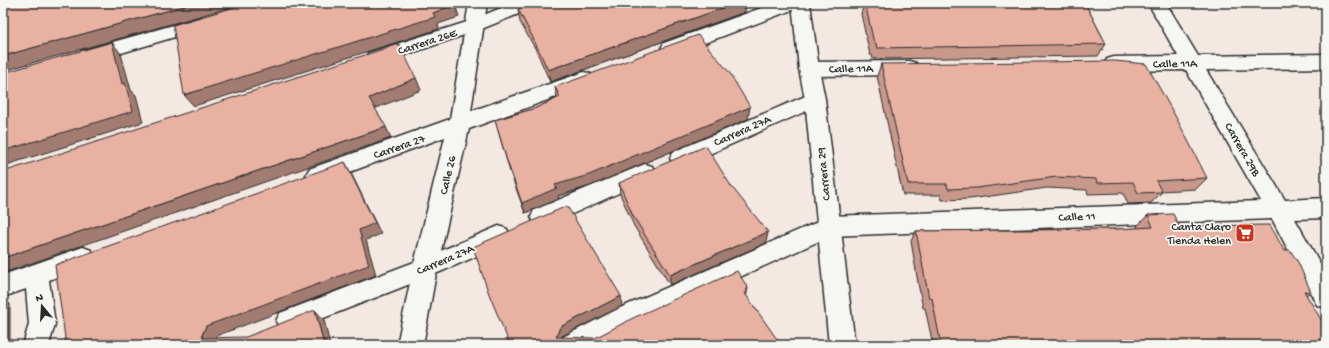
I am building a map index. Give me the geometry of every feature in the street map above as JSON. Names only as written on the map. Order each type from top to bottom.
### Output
[{"type":"street","name":"Calle 26","points":[[410,345],[425,268],[459,125],[473,26],[478,3]]},
{"type":"street","name":"Carrera 26E","points":[[359,63],[473,26],[530,3]]},
{"type":"street","points":[[652,54],[794,3]]},
{"type":"street","name":"Carrera 29","points":[[801,3],[809,69],[815,99],[842,345]]},
{"type":"street","name":"Carrera 29B","points":[[1157,3],[1278,209],[1326,297]]},
{"type":"street","points":[[71,61],[221,18]]},
{"type":"street","name":"Calle 11A","points":[[1096,64],[1326,61]]},
{"type":"street","name":"Calle 11A","points":[[809,69],[928,67]]},
{"type":"street","name":"Carrera 27","points":[[295,182],[459,125],[600,73]]},
{"type":"street","name":"Carrera 27A","points":[[270,328],[425,268],[815,99]]},
{"type":"street","name":"Calle 11","points":[[829,226],[1326,208]]},
{"type":"street","points":[[572,345],[628,316],[829,226]]},
{"type":"street","points":[[3,286],[102,250]]},
{"type":"street","points":[[36,274],[42,324],[36,345]]},
{"type":"building","points":[[3,3],[195,3],[3,56]]},
{"type":"building","points":[[249,3],[455,4],[433,13],[435,17],[184,95],[173,25]]},
{"type":"building","points":[[537,3],[737,3],[548,70],[518,9]]},
{"type":"building","points":[[865,3],[1085,3],[1106,44],[877,48],[876,43],[874,43]]},
{"type":"building","points":[[698,35],[729,72],[750,107],[589,175],[555,185],[557,188],[522,203],[507,161],[495,120],[536,108],[560,97],[555,87]]},
{"type":"building","points":[[112,42],[122,84],[125,83],[133,111],[3,151],[3,73]]},
{"type":"building","points":[[399,44],[416,78],[369,98],[386,127],[3,258],[3,172]]},
{"type":"building","points":[[1115,61],[1146,64],[1178,121],[1207,178],[1156,181],[1162,192],[1138,193],[1133,182],[1097,183],[1096,179],[1056,177],[977,188],[948,189],[947,184],[908,184],[881,64]]},
{"type":"building","points":[[706,146],[731,186],[768,232],[670,275],[633,216],[619,183]]},
{"type":"building","points":[[345,162],[375,223],[359,230],[369,265],[206,326],[202,335],[203,338],[246,337],[315,310],[324,345],[66,345],[55,265]]},
{"type":"building","points":[[567,206],[621,296],[560,327],[556,337],[595,338],[633,318],[737,271],[748,288],[744,292],[781,345],[510,345],[489,294],[473,247]]},
{"type":"building","points":[[1173,214],[1179,226],[1270,225],[1284,250],[1290,250],[1298,262],[1311,292],[1304,291],[1326,328],[1326,345],[941,345],[932,298],[929,298],[916,231],[1117,229],[1153,227],[1148,215]]},
{"type":"place","name":"Canta Claro Tienda Helen","points":[[1245,233]]}]
